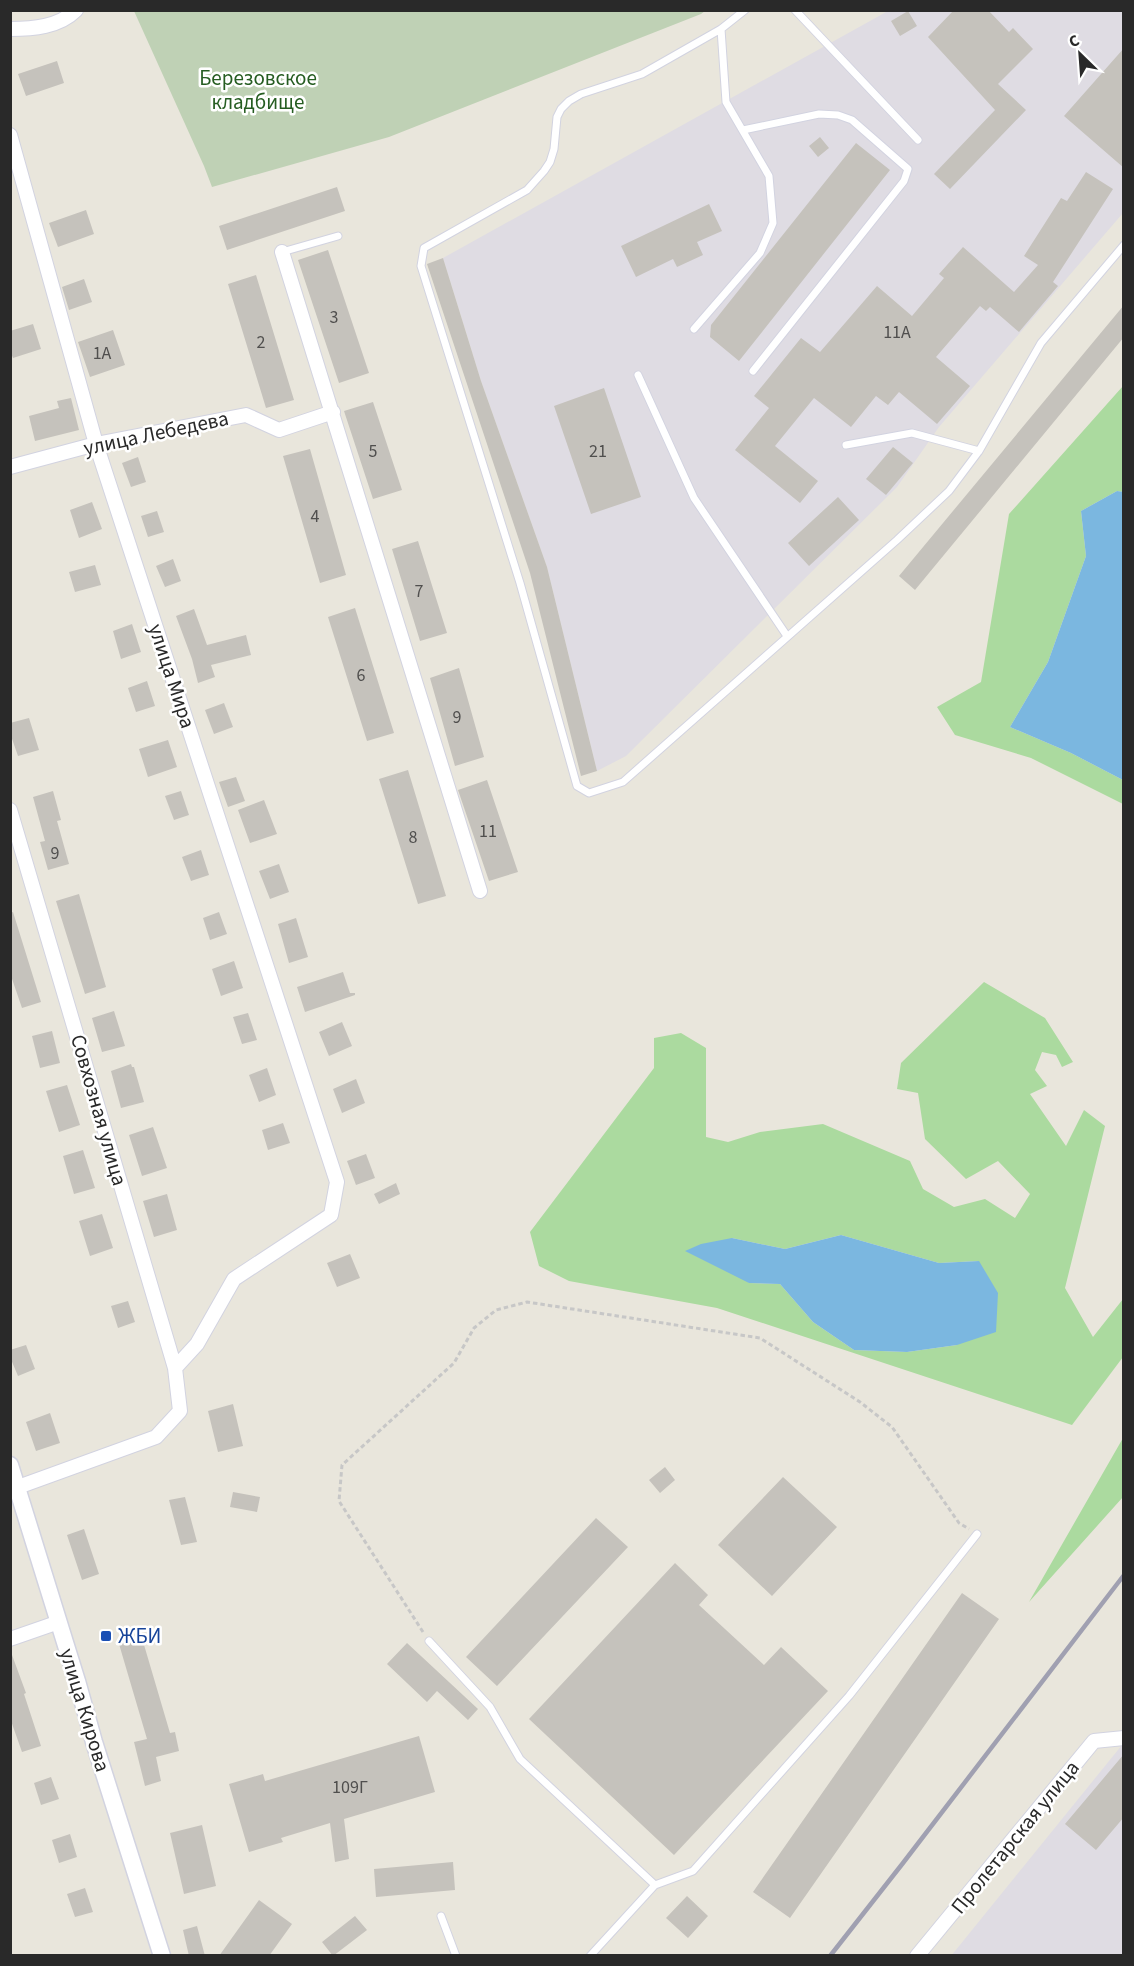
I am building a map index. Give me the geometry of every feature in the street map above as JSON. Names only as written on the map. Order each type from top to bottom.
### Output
[{"type":"street","points":[[10,29],[27,29],[60,22],[76,10]]},
{"type":"street","name":"улица Мира","points":[[10,135],[96,444],[337,1182],[331,1215],[234,1279],[197,1344],[175,1368]]},
{"type":"street","points":[[282,252],[480,891]]},
{"type":"street","name":"улица Лебедева","points":[[10,467],[96,444],[246,415],[279,430],[333,412]]},
{"type":"street","name":"Совхозная улица","points":[[10,810],[175,1368],[180,1411],[156,1437],[18,1487]]},
{"type":"street","name":"улица Кирова","points":[[10,1465],[162,1956]]},
{"type":"street","points":[[10,1639],[59,1622]]},
{"type":"street","name":"Пролетарская улица","points":[[917,1956],[1094,1741],[1124,1738]]},
{"type":"lane","points":[[745,10],[721,29],[642,74],[581,94],[569,101],[557,117],[554,149],[550,162],[527,190],[424,248],[421,266],[520,583],[577,786],[589,793],[623,782],[897,540],[949,491],[979,451],[1041,343],[1124,245]]},
{"type":"lane","points":[[795,10],[918,140]]},
{"type":"lane","points":[[694,329],[760,253],[773,223],[769,176],[726,102],[721,29]]},
{"type":"lane","points":[[743,130],[819,114],[838,115],[852,120],[908,169],[904,181],[753,371]]},
{"type":"lane","points":[[282,252],[338,236]]},
{"type":"lane","points":[[638,375],[694,498],[787,636]]},
{"type":"lane","points":[[846,445],[912,433],[979,451]]},
{"type":"lane","points":[[591,1956],[655,1885],[693,1871],[849,1696],[977,1534]]},
{"type":"lane","points":[[429,1641],[490,1707],[520,1759],[655,1885]]},
{"type":"lane","points":[[441,1916],[456,1956]]},
{"type":"path","points":[[429,1641],[339,1501],[342,1465],[454,1363],[474,1328],[496,1310],[527,1302],[760,1338],[860,1402],[892,1427],[959,1522],[977,1534]]},
{"type":"shaded area","points":[[888,11],[1123,11],[1123,213],[939,427],[897,487],[626,756],[597,771],[547,567],[481,381],[443,258]]},
{"type":"shaded area","points":[[1122,1745],[1124,1747],[1123,1955],[951,1956]]},
{"type":"green space","name":"Березовское кладбище","points":[[134,11],[705,11],[389,137],[212,187]]},
{"type":"green space","points":[[1123,386],[1123,492],[1117,491],[1081,511],[1086,556],[1048,662],[1010,727],[1071,753],[1123,780],[1123,804],[1031,758],[955,735],[937,707],[981,682],[1009,514]]},
{"type":"green space","points":[[984,982],[1045,1018],[1073,1062],[1062,1067],[1056,1055],[1042,1052],[1035,1070],[1047,1086],[1030,1094],[1066,1146],[1084,1110],[1105,1126],[1065,1288],[1093,1337],[1123,1299],[1123,1357],[1072,1425],[717,1308],[569,1281],[539,1266],[530,1232],[654,1068],[654,1038],[681,1033],[706,1048],[706,1137],[728,1142],[760,1132],[823,1124],[910,1161],[923,1189],[954,1207],[985,1199],[1015,1218],[1030,1194],[998,1161],[966,1179],[925,1139],[918,1093],[897,1089],[901,1063]],"holes":[[[841,1235],[939,1263],[979,1261],[957,1345],[907,1352],[854,1350],[813,1322],[780,1284],[749,1283],[732,1238],[785,1249]]]},
{"type":"green space","points":[[1123,1438],[1123,1497],[1029,1602]]},
{"type":"water","points":[[1117,491],[1124,492],[1123,780],[1071,753],[1010,727],[1048,662],[1086,556],[1081,511]]},
{"type":"water","points":[[841,1235],[939,1263],[979,1261],[998,1293],[996,1332],[957,1345],[907,1352],[854,1350],[813,1322],[780,1284],[749,1283],[685,1251],[701,1244],[732,1238],[785,1249]]},
{"type":"building","points":[[954,10],[988,10],[1009,32],[1013,28],[1033,49],[998,84],[1026,110],[950,189],[934,174],[995,110],[928,37]]},
{"type":"building","points":[[908,11],[917,26],[900,36],[891,21]]},
{"type":"building","points":[[1124,48],[1124,168],[1064,116]]},
{"type":"building","points":[[57,61],[64,83],[26,96],[18,74]]},
{"type":"building","points":[[820,137],[829,148],[818,157],[809,146]]},
{"type":"building","points":[[856,143],[890,170],[739,361],[710,337],[711,325]]},
{"type":"building","points":[[1086,172],[1113,189],[1053,282],[1058,286],[1019,332],[990,307],[986,311],[980,306],[936,357],[970,386],[937,424],[899,392],[888,405],[876,396],[851,427],[814,398],[775,446],[818,481],[800,503],[735,450],[769,408],[754,396],[801,338],[820,352],[877,286],[912,316],[944,278],[939,274],[963,247],[1014,292],[1038,265],[1024,256],[1061,198],[1067,201]]},
{"type":"building","points":[[337,187],[345,211],[227,250],[219,226]]},
{"type":"building","points":[[709,204],[722,231],[697,242],[703,255],[677,267],[673,259],[636,277],[621,246]]},
{"type":"building","points":[[86,210],[94,234],[58,247],[49,223]]},
{"type":"building","points":[[328,250],[369,373],[339,383],[298,260]]},
{"type":"building","points":[[443,258],[481,381],[547,567],[597,771],[581,776],[530,573],[427,264]]},
{"type":"building","points":[[256,275],[294,400],[266,408],[228,284]]},
{"type":"building","points":[[84,279],[92,302],[69,310],[62,287]]},
{"type":"building","points":[[1124,305],[1124,337],[915,590],[899,576]]},
{"type":"building","points":[[33,324],[41,349],[13,358],[10,351],[10,331]]},
{"type":"building","points":[[113,330],[125,365],[90,377],[78,342]]},
{"type":"building","points":[[604,388],[641,497],[591,514],[554,406]]},
{"type":"building","points":[[71,398],[79,430],[35,441],[29,416],[59,408],[57,401]]},
{"type":"building","points":[[373,402],[402,490],[373,499],[344,411]]},
{"type":"building","points":[[893,447],[913,463],[886,495],[866,479]]},
{"type":"building","points":[[310,449],[346,575],[320,583],[283,456]]},
{"type":"building","points":[[138,457],[146,482],[131,487],[122,463]]},
{"type":"building","points":[[838,497],[859,520],[809,566],[788,543]]},
{"type":"building","points":[[92,502],[102,529],[79,538],[70,510]]},
{"type":"building","points":[[157,511],[164,532],[148,537],[141,516]]},
{"type":"building","points":[[418,541],[447,633],[420,641],[392,549]]},
{"type":"building","points":[[173,559],[181,581],[165,587],[156,566]]},
{"type":"building","points":[[95,565],[101,585],[75,592],[69,572]]},
{"type":"building","points":[[355,608],[394,733],[367,741],[328,617]]},
{"type":"building","points":[[194,609],[207,645],[246,635],[251,655],[211,665],[215,677],[198,683],[176,616]]},
{"type":"building","points":[[132,624],[141,652],[121,659],[113,631]]},
{"type":"building","points":[[459,668],[484,757],[455,766],[430,678]]},
{"type":"building","points":[[147,681],[155,706],[136,712],[128,688]]},
{"type":"building","points":[[224,703],[233,727],[214,734],[205,710]]},
{"type":"building","points":[[29,718],[39,750],[18,756],[10,733],[10,723]]},
{"type":"building","points":[[168,740],[177,767],[148,777],[139,749]]},
{"type":"building","points":[[408,770],[446,896],[418,904],[379,779]]},
{"type":"building","points":[[236,777],[245,801],[228,807],[219,782]]},
{"type":"building","points":[[487,780],[518,872],[489,881],[458,790]]},
{"type":"building","points":[[53,791],[61,820],[57,821],[69,864],[48,870],[40,842],[45,841],[33,797]]},
{"type":"building","points":[[181,791],[189,815],[174,820],[165,796]]},
{"type":"building","points":[[264,800],[277,834],[250,843],[238,810]]},
{"type":"building","points":[[201,850],[209,875],[191,881],[182,857]]},
{"type":"building","points":[[279,864],[289,892],[270,899],[259,871]]},
{"type":"building","points":[[79,894],[106,987],[85,994],[56,901]]},
{"type":"building","points":[[13,912],[41,1002],[22,1008],[10,973],[10,913]]},
{"type":"building","points":[[219,912],[227,934],[210,940],[203,918]]},
{"type":"building","points":[[296,918],[308,957],[289,963],[278,924]]},
{"type":"building","points":[[234,961],[243,988],[221,996],[212,969]]},
{"type":"building","points":[[343,972],[350,993],[355,993],[355,995],[305,1012],[297,987]]},
{"type":"building","points":[[114,1011],[125,1046],[102,1052],[92,1018]]},
{"type":"building","points":[[248,1013],[257,1040],[242,1044],[233,1017]]},
{"type":"building","points":[[342,1022],[352,1046],[329,1056],[319,1032]]},
{"type":"building","points":[[52,1031],[60,1063],[40,1068],[32,1036]]},
{"type":"building","points":[[131,1064],[134,1067],[144,1102],[121,1108],[111,1071]]},
{"type":"building","points":[[267,1068],[276,1095],[259,1102],[249,1075]]},
{"type":"building","points":[[356,1079],[365,1103],[342,1113],[333,1089]]},
{"type":"building","points":[[67,1085],[80,1125],[59,1132],[46,1091]]},
{"type":"building","points":[[283,1123],[290,1143],[268,1150],[262,1130]]},
{"type":"building","points":[[153,1127],[167,1168],[142,1176],[129,1135]]},
{"type":"building","points":[[83,1150],[95,1188],[74,1194],[63,1156]]},
{"type":"building","points":[[366,1154],[375,1178],[356,1185],[347,1161]]},
{"type":"building","points":[[396,1183],[400,1194],[379,1204],[374,1194]]},
{"type":"building","points":[[167,1194],[177,1230],[154,1237],[143,1201]]},
{"type":"building","points":[[102,1214],[113,1248],[90,1256],[79,1221]]},
{"type":"building","points":[[350,1254],[360,1278],[337,1287],[327,1263]]},
{"type":"building","points":[[128,1301],[135,1322],[118,1328],[111,1306]]},
{"type":"building","points":[[26,1345],[35,1369],[18,1376],[10,1357],[10,1350]]},
{"type":"building","points":[[233,1404],[243,1446],[218,1452],[208,1411]]},
{"type":"building","points":[[50,1413],[60,1443],[36,1451],[26,1422]]},
{"type":"building","points":[[665,1467],[675,1480],[660,1493],[649,1480]]},
{"type":"building","points":[[783,1477],[837,1527],[772,1596],[718,1545]]},
{"type":"building","points":[[233,1492],[260,1497],[257,1512],[230,1507]]},
{"type":"building","points":[[185,1497],[197,1542],[181,1545],[169,1500]]},
{"type":"building","points":[[596,1518],[628,1547],[497,1686],[466,1657]]},
{"type":"building","points":[[84,1529],[99,1574],[82,1580],[67,1535]]},
{"type":"building","points":[[675,1563],[708,1595],[699,1605],[764,1665],[781,1647],[828,1691],[674,1855],[529,1719]]},
{"type":"building","points":[[962,1593],[999,1619],[790,1918],[753,1892]]},
{"type":"building","points":[[142,1638],[170,1733],[175,1732],[179,1751],[156,1757],[161,1781],[145,1786],[134,1742],[147,1739],[119,1644]]},
{"type":"building","points":[[407,1643],[478,1709],[468,1720],[437,1691],[427,1702],[387,1664]]},
{"type":"building","points":[[10,1655],[12,1655],[26,1693],[24,1694],[41,1746],[22,1752],[10,1718]]},
{"type":"building","points":[[419,1736],[435,1792],[344,1819],[349,1859],[335,1862],[330,1823],[281,1838],[283,1842],[249,1852],[229,1784],[263,1774],[265,1781]]},
{"type":"building","points":[[1124,1754],[1124,1817],[1096,1850],[1065,1824]]},
{"type":"building","points":[[51,1777],[59,1799],[41,1805],[34,1783]]},
{"type":"building","points":[[202,1825],[216,1886],[184,1894],[170,1833]]},
{"type":"building","points":[[70,1834],[77,1857],[59,1863],[52,1840]]},
{"type":"building","points":[[453,1862],[455,1890],[376,1897],[374,1869]]},
{"type":"building","points":[[85,1888],[93,1912],[75,1917],[67,1894]]},
{"type":"building","points":[[687,1896],[708,1916],[688,1938],[666,1918]]},
{"type":"building","points":[[259,1900],[292,1924],[269,1956],[219,1956]]},
{"type":"building","points":[[355,1916],[367,1930],[333,1956],[322,1942]]},
{"type":"building","points":[[197,1926],[205,1956],[189,1956],[183,1930]]},
{"type":"railway","points":[[830,1956],[1124,1575]]},
{"type":"place","name":"ЖБИ","points":[[106,1636]]}]
